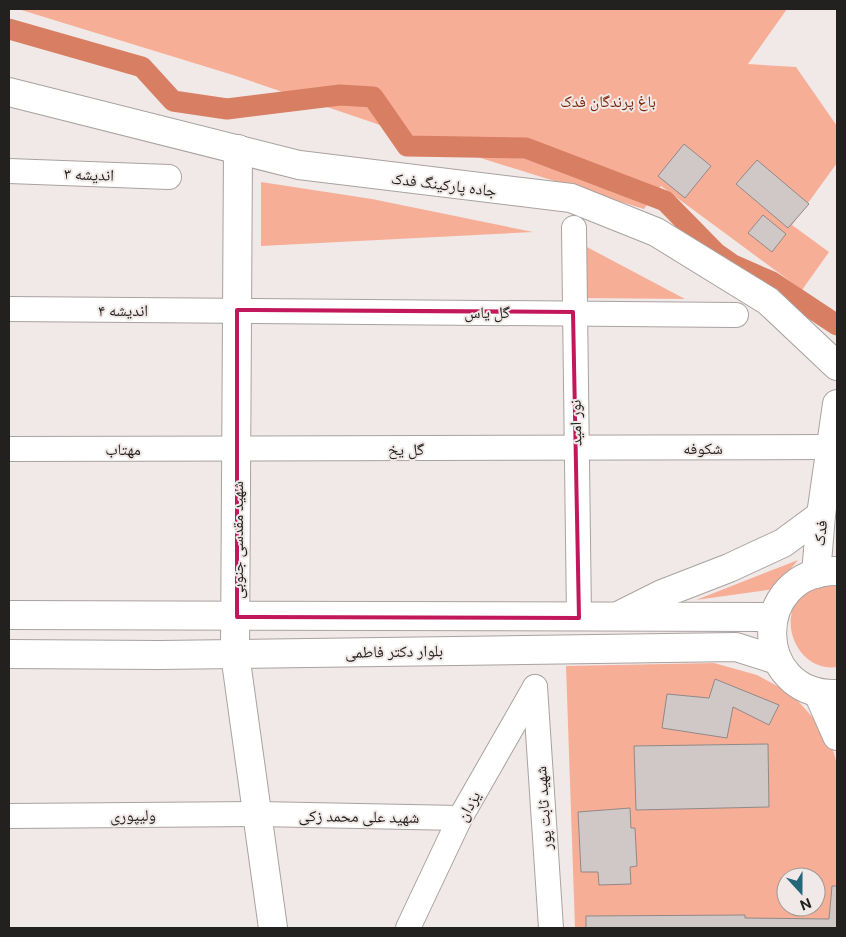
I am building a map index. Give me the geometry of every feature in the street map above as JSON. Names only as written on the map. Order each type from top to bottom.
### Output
[{"type":"main road","name":"جاده پارکینگ فدک","points":[[9,92],[299,165],[571,198],[656,232],[768,301],[837,366]]},
{"type":"main road","name":"شهید مقدسی جنوبی","points":[[238,149],[236,654],[273,928]]},
{"type":"main road","name":"فدک","points":[[827,572],[821,515],[837,404]]},
{"type":"main road","points":[[613,619],[662,594],[729,568],[784,543],[821,515]]},
{"type":"main road","points":[[827,572],[801,580],[788,590],[779,603],[773,617],[771,632],[777,660],[787,674],[801,686],[828,693],[837,736]]},
{"type":"main road","name":"بلوار دکتر فاطمی","points":[[9,615],[613,619],[773,617]]},
{"type":"main road","name":"بلوار دکتر فاطمی","points":[[9,654],[236,654],[736,647],[777,660]]},
{"type":"street","name":"اندیشه ۳","points":[[9,171],[169,177]]},
{"type":"street","name":"نور امید","points":[[574,228],[573,312],[579,618]]},
{"type":"street","name":"اندیشه ۴","points":[[9,309],[237,310]]},
{"type":"street","name":"گل یاس","points":[[237,310],[736,315]]},
{"type":"street","name":"شکوفه","points":[[576,448],[831,447]]},
{"type":"street","name":"گل یخ","points":[[237,449],[576,448]]},
{"type":"street","name":"مهتاب","points":[[9,449],[237,449]]},
{"type":"street","name":"یزدان","points":[[408,928],[460,818],[535,687]]},
{"type":"street","name":"شهید ثابت پور","points":[[535,687],[551,928]]},
{"type":"street","name":"ولیپوری","points":[[9,816],[258,814]]},
{"type":"street","name":"شهید علی محمد زکی","points":[[258,814],[460,818]]},
{"type":"highlighted area","points":[[237,310],[573,312],[579,618],[237,617]]},
{"type":"green space","name":"باغ پرندگان فدک","points":[[18,9],[787,9],[748,64],[796,67],[837,126],[837,163],[792,225],[829,252],[802,290],[661,186],[644,209],[436,144],[233,75]]},
{"type":"green space","points":[[261,182],[372,199],[533,232],[261,246]]},
{"type":"green space","points":[[585,246],[685,299],[584,298]]},
{"type":"green space","points":[[798,560],[774,589],[696,600]]},
{"type":"green space","points":[[837,582],[837,667],[822,666],[810,660],[800,650],[794,638],[791,624],[792,611],[799,599],[810,589]]},
{"type":"green space","points":[[714,663],[757,675],[792,694],[829,736],[837,764],[837,928],[575,928],[566,666]]},
{"type":"building","points":[[684,144],[711,166],[685,198],[658,176]]},
{"type":"building","points":[[757,160],[809,204],[788,228],[736,184]]},
{"type":"building","points":[[763,215],[786,234],[772,252],[748,233]]},
{"type":"building","points":[[715,679],[779,705],[769,725],[733,707],[727,738],[662,728],[667,694],[709,698]]},
{"type":"building","points":[[768,744],[769,807],[636,810],[634,746]]},
{"type":"building","points":[[630,808],[631,828],[635,828],[637,866],[630,867],[631,884],[599,885],[598,872],[581,872],[578,812]]},
{"type":"building","points":[[832,886],[837,886],[837,928],[586,928],[586,916],[745,915],[745,918],[829,919]]},
{"type":"waterway","points":[[9,29],[142,67],[173,101],[227,109],[340,95],[373,97],[407,146],[526,148],[665,201],[716,253],[733,265],[772,282],[837,325]]}]
